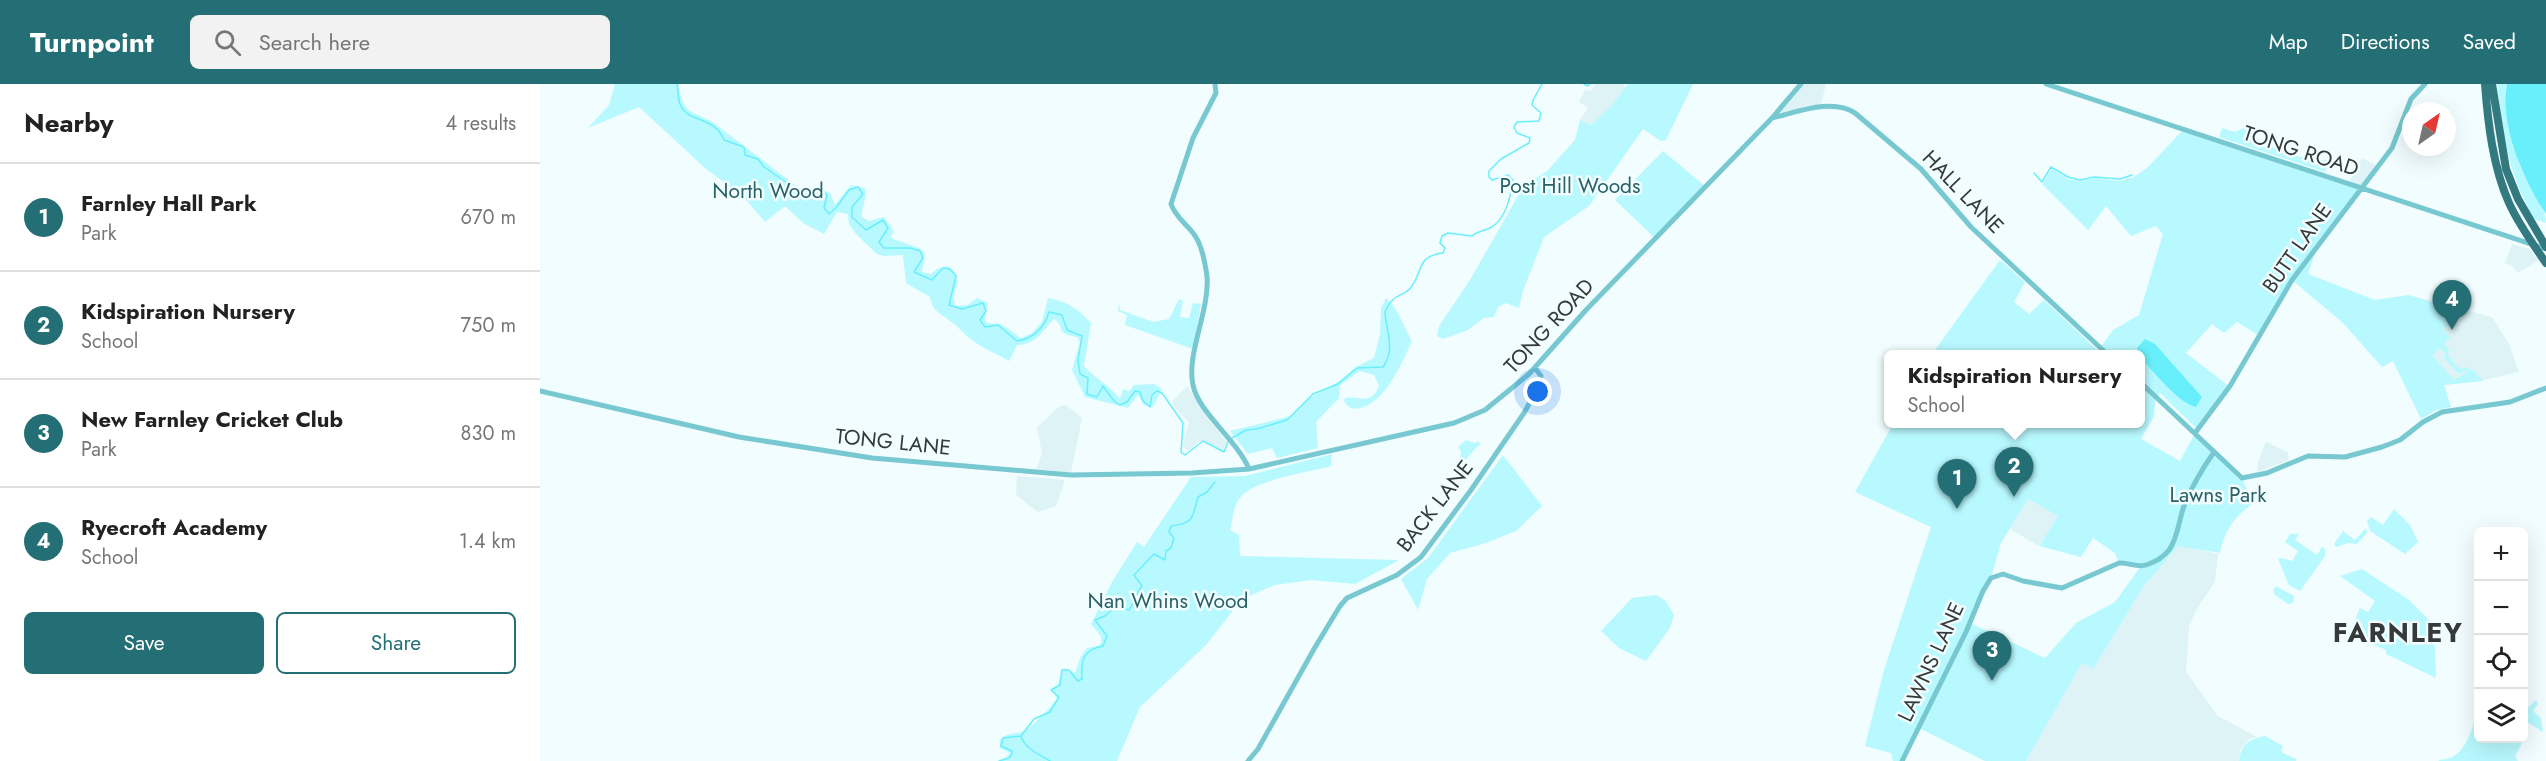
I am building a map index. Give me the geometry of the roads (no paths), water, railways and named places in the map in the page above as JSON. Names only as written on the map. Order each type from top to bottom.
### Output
[{"type":"highway","points":[[2485,84],[2498,172],[2509,203],[2522,228],[2524,240],[2546,263]]},
{"type":"highway","points":[[2492,84],[2506,169],[2518,199],[2546,248]]},
{"type":"highway","points":[[2524,240],[2533,226]]},
{"type":"street","points":[[1215,84],[1216,93],[1190,145],[1172,204],[1178,217],[1196,237],[1207,278],[1202,324],[1192,375],[1193,387],[1203,404],[1231,439],[1249,469]]},
{"type":"street","name":"TONG ROAD","points":[[1249,469],[1454,423],[1485,410],[1514,388],[1535,368],[1586,310],[1772,118],[1801,84]]},
{"type":"street","name":"TONG ROAD","points":[[2046,84],[2546,248]]},
{"type":"street","name":"BUTT LANE","points":[[2195,433],[2230,387],[2292,280],[2392,148],[2412,99],[2425,84]]},
{"type":"street","name":"HALL LANE","points":[[1772,118],[1831,106],[1847,108],[1855,113],[1921,169],[1971,227],[2103,350]]},
{"type":"street","name":"BACK LANE","points":[[1248,761],[1258,749],[1340,606],[1347,598],[1408,568],[1421,557],[1458,507],[1524,413],[1540,384],[1541,376],[1535,368]]},
{"type":"street","points":[[2145,387],[2242,478],[2267,473],[2299,458],[2345,457],[2382,447],[2400,440],[2422,422],[2442,412],[2510,402],[2546,388]]},
{"type":"street","name":"TONG LANE","points":[[540,391],[740,437],[924,464],[981,466],[1071,475],[1192,473],[1249,469]]},
{"type":"street","name":"LAWNS LANE","points":[[1902,761],[1991,578],[2003,574],[2023,581],[2061,588],[2119,562],[2141,566],[2156,561],[2172,545],[2185,503],[2214,452]]},
{"type":"water","points":[[2507,84],[2546,84],[2546,214],[2515,152],[2505,100]]},
{"type":"water","points":[[2145,339],[2155,344],[2202,397],[2196,407],[2181,399],[2159,378],[2145,363],[2145,350],[2137,350]]},
{"type":"waterway","points":[[677,84],[679,102],[689,115],[714,127],[724,140],[744,147],[745,155],[758,159],[764,167],[805,195],[821,189],[827,195],[824,208],[829,214],[849,190],[858,187],[863,194],[852,207],[852,217],[866,230],[883,220],[888,228],[879,242],[884,248],[910,248],[920,251],[923,258],[914,272],[932,280],[943,268],[950,269],[956,276],[949,305],[962,309],[983,303],[986,311],[980,320],[985,327],[998,325],[1017,341],[1028,338],[1038,331],[1045,323],[1049,312],[1062,315],[1067,330],[1082,336],[1078,360],[1080,374],[1088,378],[1087,394],[1097,397],[1103,386],[1114,401],[1120,405],[1127,402],[1135,391],[1140,392],[1143,401],[1150,407],[1152,395],[1157,391],[1162,393],[1183,423],[1181,452],[1185,455],[1203,441],[1224,452],[1228,442]]},
{"type":"waterway","points":[[1232,438],[1246,430],[1287,420],[1313,394],[1338,384],[1357,368],[1383,367],[1390,347],[1385,312],[1388,305],[1409,290],[1422,265],[1429,257],[1443,253],[1445,248],[1440,243],[1442,236],[1448,233],[1472,236],[1496,224],[1504,213],[1513,180],[1508,175],[1492,180],[1489,177],[1489,171],[1501,159],[1529,143],[1530,138],[1517,133],[1514,127],[1517,122],[1539,121],[1541,113],[1532,105],[1542,84]]},
{"type":"waterway","points":[[1584,84],[1588,86],[1590,84]]},
{"type":"waterway","points":[[2034,173],[2042,182],[2051,167],[2068,177],[2080,180],[2094,177],[2120,179],[2132,175]]},
{"type":"waterway","points":[[999,761],[1009,758],[1012,754],[1012,751],[1001,746],[1003,738],[1021,736],[1034,719],[1050,712],[1059,697],[1051,690],[1060,685],[1062,670],[1069,670],[1078,681],[1082,679],[1085,656],[1091,650],[1103,646],[1107,636],[1095,620],[1105,616],[1116,606],[1129,610],[1142,586],[1134,575],[1154,554],[1165,560],[1166,551],[1171,548],[1174,538],[1169,532],[1171,526],[1189,521],[1198,497],[1207,492],[1215,482]]},
{"type":"waterway","points":[[1021,737],[1030,748],[1050,761]]},
{"type":"place","name":"Ryecroft Academy","points":[[2452,330]]},
{"type":"place","name":"Kidspiration Nursery","points":[[2014,497]]},
{"type":"place","name":"Farnley Hall Park","points":[[1957,509]]},
{"type":"place","name":"New Farnley Cricket Club","points":[[1992,681]]},
{"type":"district","name":"FARNLEY","points":[[2398,632]]},
{"type":"park label","name":"Post Hill Woods","points":[[1570,186]]},
{"type":"park label","name":"North Wood","points":[[768,191]]},
{"type":"park label","name":"Lawns Park","points":[[2218,495]]},
{"type":"park label","name":"Nan Whins Wood","points":[[1168,601]]}]
